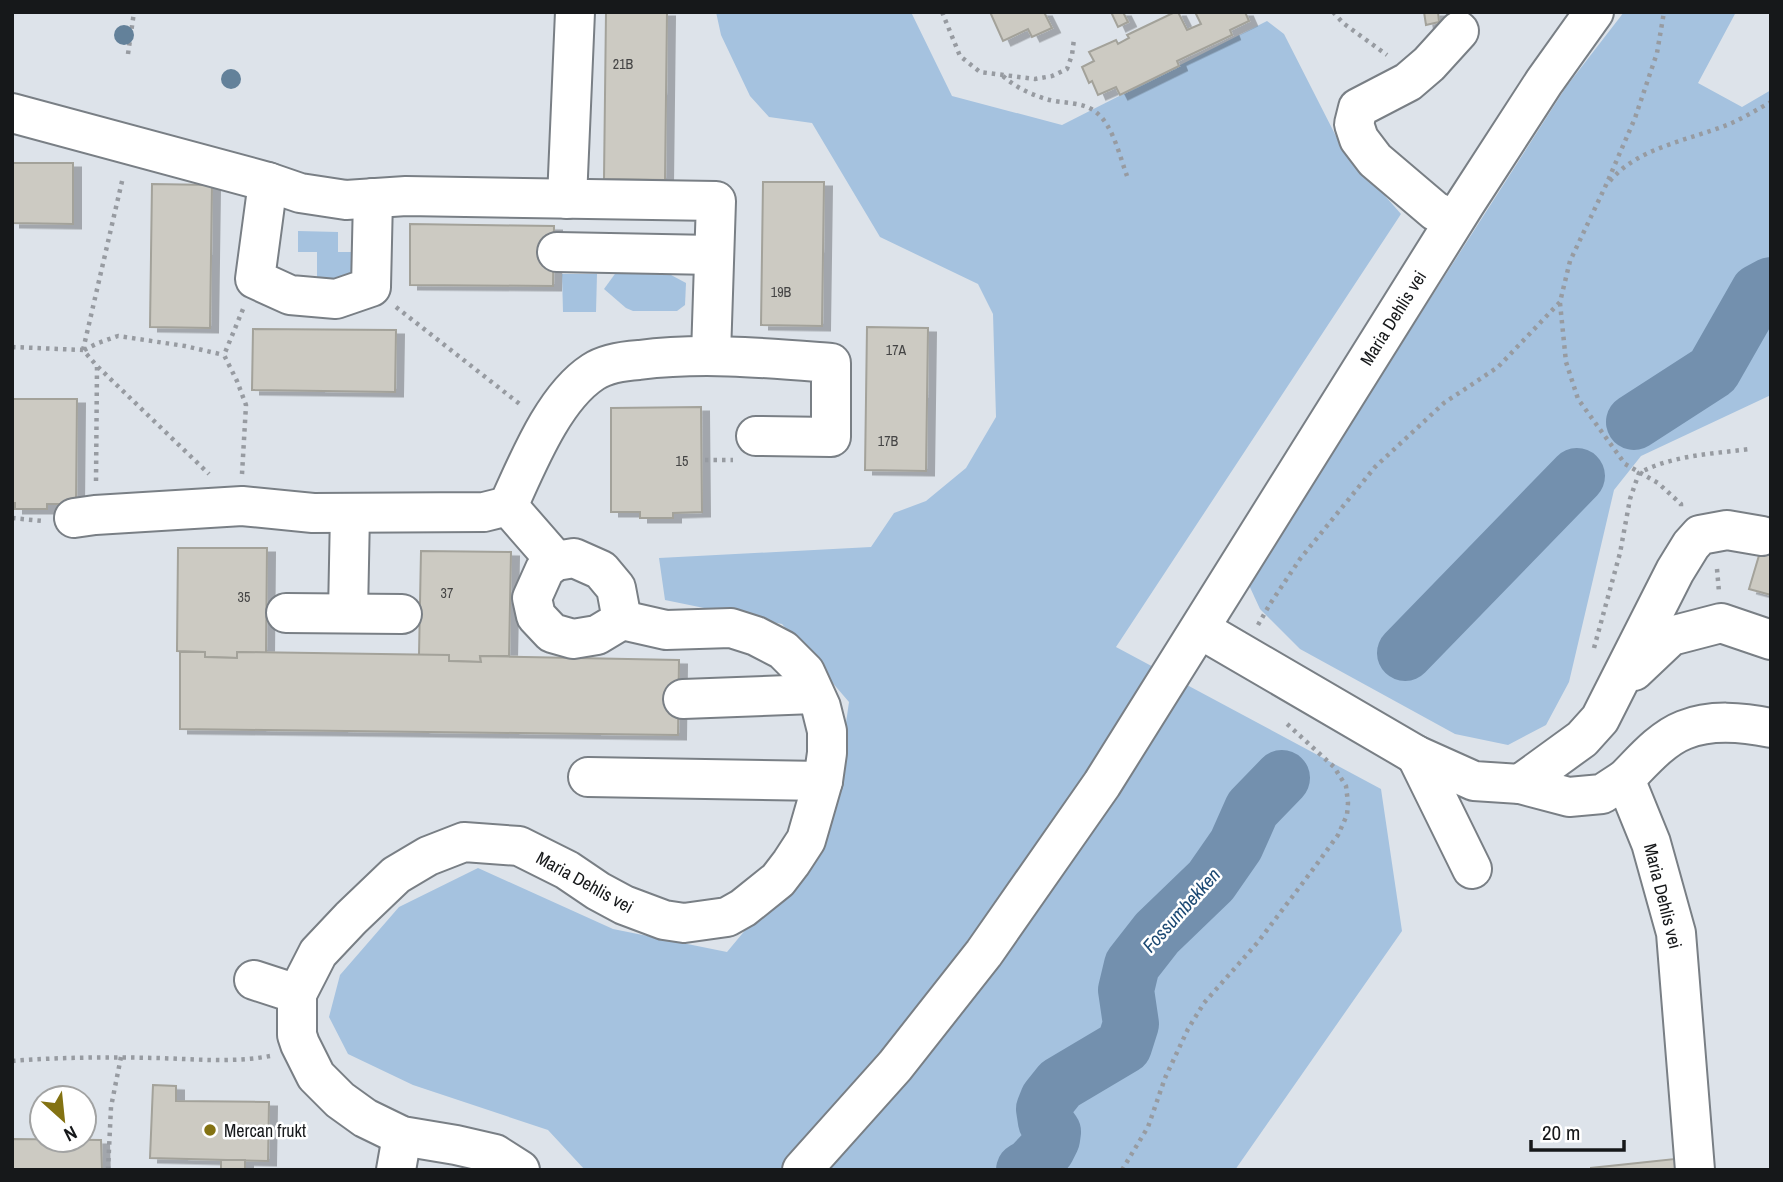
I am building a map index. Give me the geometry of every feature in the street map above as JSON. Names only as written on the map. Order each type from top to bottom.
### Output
[{"type":"street","points":[[567,199],[575,12]]},
{"type":"street","name":"Maria Dehlis vei","points":[[802,1170],[895,1066],[984,953],[1102,784],[1454,220],[1544,82],[1594,12]]},
{"type":"street","points":[[1454,220],[1435,211],[1375,160],[1359,139],[1354,124],[1358,107],[1379,104],[1429,64],[1459,31]]},
{"type":"street","points":[[12,113],[300,193],[346,200],[406,196],[716,201],[711,355]]},
{"type":"street","points":[[268,182],[255,279],[290,295],[336,299],[371,287],[373,198]]},
{"type":"street","points":[[557,252],[715,255]]},
{"type":"street","points":[[508,506],[547,425],[575,388],[593,371],[620,362],[711,355],[831,363],[831,437],[756,436]]},
{"type":"street","points":[[85,517],[242,492],[313,513],[484,512],[508,506]]},
{"type":"street","points":[[508,506],[556,561]]},
{"type":"street","points":[[348,613],[350,513]]},
{"type":"street","points":[[1520,784],[1582,739],[1600,719],[1690,545],[1700,535],[1727,530],[1762,536]]},
{"type":"street","points":[[574,558],[601,570],[616,588],[622,620],[597,635],[573,639],[552,633],[536,616],[532,598],[545,569],[556,561],[574,558]]},
{"type":"street","points":[[286,613],[402,614]]},
{"type":"street","name":"Maria Dehlis vei","points":[[520,1170],[495,1154],[457,1145],[399,1153],[365,1118],[316,1076],[297,1035],[297,995],[318,953],[396,875],[428,856],[464,842],[519,846],[568,870],[624,905],[664,920],[684,923],[727,917],[743,908],[778,880],[806,840],[823,781],[827,753],[827,731],[821,707],[805,672],[783,650],[756,636],[731,628],[666,630],[622,620]]},
{"type":"street","points":[[1616,688],[1671,636],[1721,623],[1771,640]]},
{"type":"street","points":[[1200,629],[1416,755],[1474,781],[1520,784],[1569,797],[1602,794],[1625,779],[1654,750],[1683,730],[1716,722],[1771,728]]},
{"type":"street","points":[[683,699],[814,694]]},
{"type":"street","points":[[1416,755],[1472,869]]},
{"type":"street","points":[[588,777],[823,781]]},
{"type":"street","name":"Maria Dehlis vei","points":[[1625,779],[1651,843],[1676,933],[1695,1170]]},
{"type":"street","points":[[254,980],[297,995]]},
{"type":"path","points":[[128,54],[134,12]]},
{"type":"path","points":[[942,12],[960,56],[981,72],[1035,79],[1052,76],[1066,69],[1072,55],[1074,39]]},
{"type":"path","points":[[1333,12],[1343,23],[1416,75]]},
{"type":"path","points":[[1664,12],[1657,53],[1635,118],[1570,261],[1560,302],[1566,362],[1578,399],[1625,464],[1658,483],[1681,504]]},
{"type":"path","points":[[1002,76],[1013,85],[1046,99],[1083,105],[1096,111],[1107,125],[1127,176]]},
{"type":"path","points":[[1606,185],[1628,163],[1666,146],[1729,125],[1771,102]]},
{"type":"path","points":[[83,350],[130,145]]},
{"type":"path","points":[[242,492],[246,405],[225,355],[255,279]]},
{"type":"path","points":[[371,287],[547,425]]},
{"type":"path","points":[[1245,654],[1270,604],[1300,559],[1375,467],[1444,403],[1498,367],[1560,302]]},
{"type":"path","points":[[12,347],[83,350],[98,342],[118,337],[185,346],[225,355]]},
{"type":"path","points":[[83,350],[97,366],[242,492]]},
{"type":"path","points":[[85,517],[97,366]]},
{"type":"path","points":[[1592,657],[1620,553],[1630,499],[1639,473],[1657,464],[1678,459],[1749,449]]},
{"type":"path","points":[[1122,1170],[1148,1127],[1165,1077],[1204,1003],[1258,942],[1338,835],[1347,815],[1346,786],[1334,767],[1276,714]]},
{"type":"path","points":[[12,1061],[121,1057],[255,1059],[278,1054],[300,1044]]},
{"type":"path","points":[[108,1170],[111,1107],[121,1057]]},
{"type":"shaded area","points":[[716,12],[911,12],[952,96],[1062,125],[1267,21],[1284,34],[1341,146],[1401,214],[1116,647],[1381,789],[1402,931],[1235,1170],[585,1170],[548,1130],[413,1085],[348,1054],[329,1017],[340,975],[399,907],[478,868],[613,929],[727,952],[831,827],[849,702],[782,624],[665,600],[659,558],[871,547],[894,513],[926,501],[966,468],[996,417],[993,314],[978,284],[880,237],[812,123],[769,117],[750,96],[721,35]]},
{"type":"shaded area","points":[[1624,12],[1736,12],[1698,83],[1742,107],[1771,90],[1771,395],[1641,456],[1614,490],[1569,682],[1546,725],[1508,745],[1455,734],[1300,649],[1260,609],[1248,583],[1566,87]]},
{"type":"shaded area","points":[[298,231],[338,232],[338,252],[356,252],[355,274],[347,280],[317,280],[317,252],[298,252]]},
{"type":"shaded area","points":[[620,267],[658,268],[686,283],[685,305],[677,311],[633,311],[626,308],[604,289]]},
{"type":"shaded area","points":[[562,274],[597,274],[596,312],[563,312]]},
{"type":"building","points":[[606,12],[667,12],[665,180],[604,179]]},
{"type":"building","points":[[990,12],[1044,12],[1052,28],[1032,37],[1028,29],[1003,41]]},
{"type":"building","points":[[1111,12],[1123,12],[1128,22],[1118,27]]},
{"type":"building","points":[[1178,12],[1187,30],[1201,24],[1195,12],[1245,12],[1249,21],[1230,30],[1232,35],[1177,61],[1179,66],[1120,95],[1116,87],[1098,95],[1082,67],[1094,61],[1089,52],[1116,40],[1118,44],[1129,38],[1127,35]]},
{"type":"building","points":[[1424,12],[1438,12],[1439,22],[1426,25]]},
{"type":"building","points":[[12,163],[73,163],[73,224],[12,223]]},
{"type":"building","points":[[763,182],[824,182],[822,326],[761,325]]},
{"type":"building","points":[[152,184],[212,185],[210,328],[150,327]]},
{"type":"building","points":[[410,224],[554,226],[553,286],[410,285]]},
{"type":"building","points":[[867,327],[928,328],[926,471],[865,470]]},
{"type":"building","points":[[253,329],[396,330],[395,392],[252,390]]},
{"type":"building","points":[[12,399],[77,399],[76,504],[47,504],[47,509],[15,509],[15,503],[12,503]]},
{"type":"building","points":[[701,407],[702,512],[673,513],[673,518],[640,518],[640,512],[611,512],[611,408]]},
{"type":"building","points":[[1769,522],[1771,523],[1771,595],[1749,589]]},
{"type":"building","points":[[178,548],[267,548],[266,653],[237,652],[237,658],[205,657],[205,652],[177,651]]},
{"type":"building","points":[[421,551],[511,552],[509,656],[480,656],[481,662],[449,661],[449,655],[419,655]]},
{"type":"building","points":[[180,652],[205,652],[205,657],[237,658],[237,652],[449,655],[449,661],[481,662],[480,656],[679,660],[678,735],[180,729]]},
{"type":"building","name":"Mercan frukt","points":[[153,1085],[176,1086],[176,1101],[269,1102],[268,1161],[150,1158]]},
{"type":"building","points":[[12,1139],[28,1139],[28,1154],[98,1154],[98,1140],[101,1140],[102,1170],[12,1170]]},
{"type":"building","points":[[1684,1158],[1685,1170],[1591,1170],[1591,1168]]},
{"type":"building","points":[[221,1160],[245,1160],[245,1170],[221,1170]]},
{"type":"waterway","name":"Fossumbekken","points":[[1634,422],[1713,371],[1758,292],[1771,285]]},
{"type":"waterway","name":"Fossumbekken","points":[[1405,653],[1577,476]]},
{"type":"waterway","name":"Fossumbekken","points":[[1024,1170],[1047,1149],[1052,1139],[1053,1132],[1046,1122],[1044,1109],[1060,1084],[1124,1046],[1131,1024],[1126,990],[1132,965],[1157,933],[1211,881],[1236,845],[1252,809],[1282,778]]},
{"type":"place","name":"Mercan frukt","points":[[210,1130]]}]
